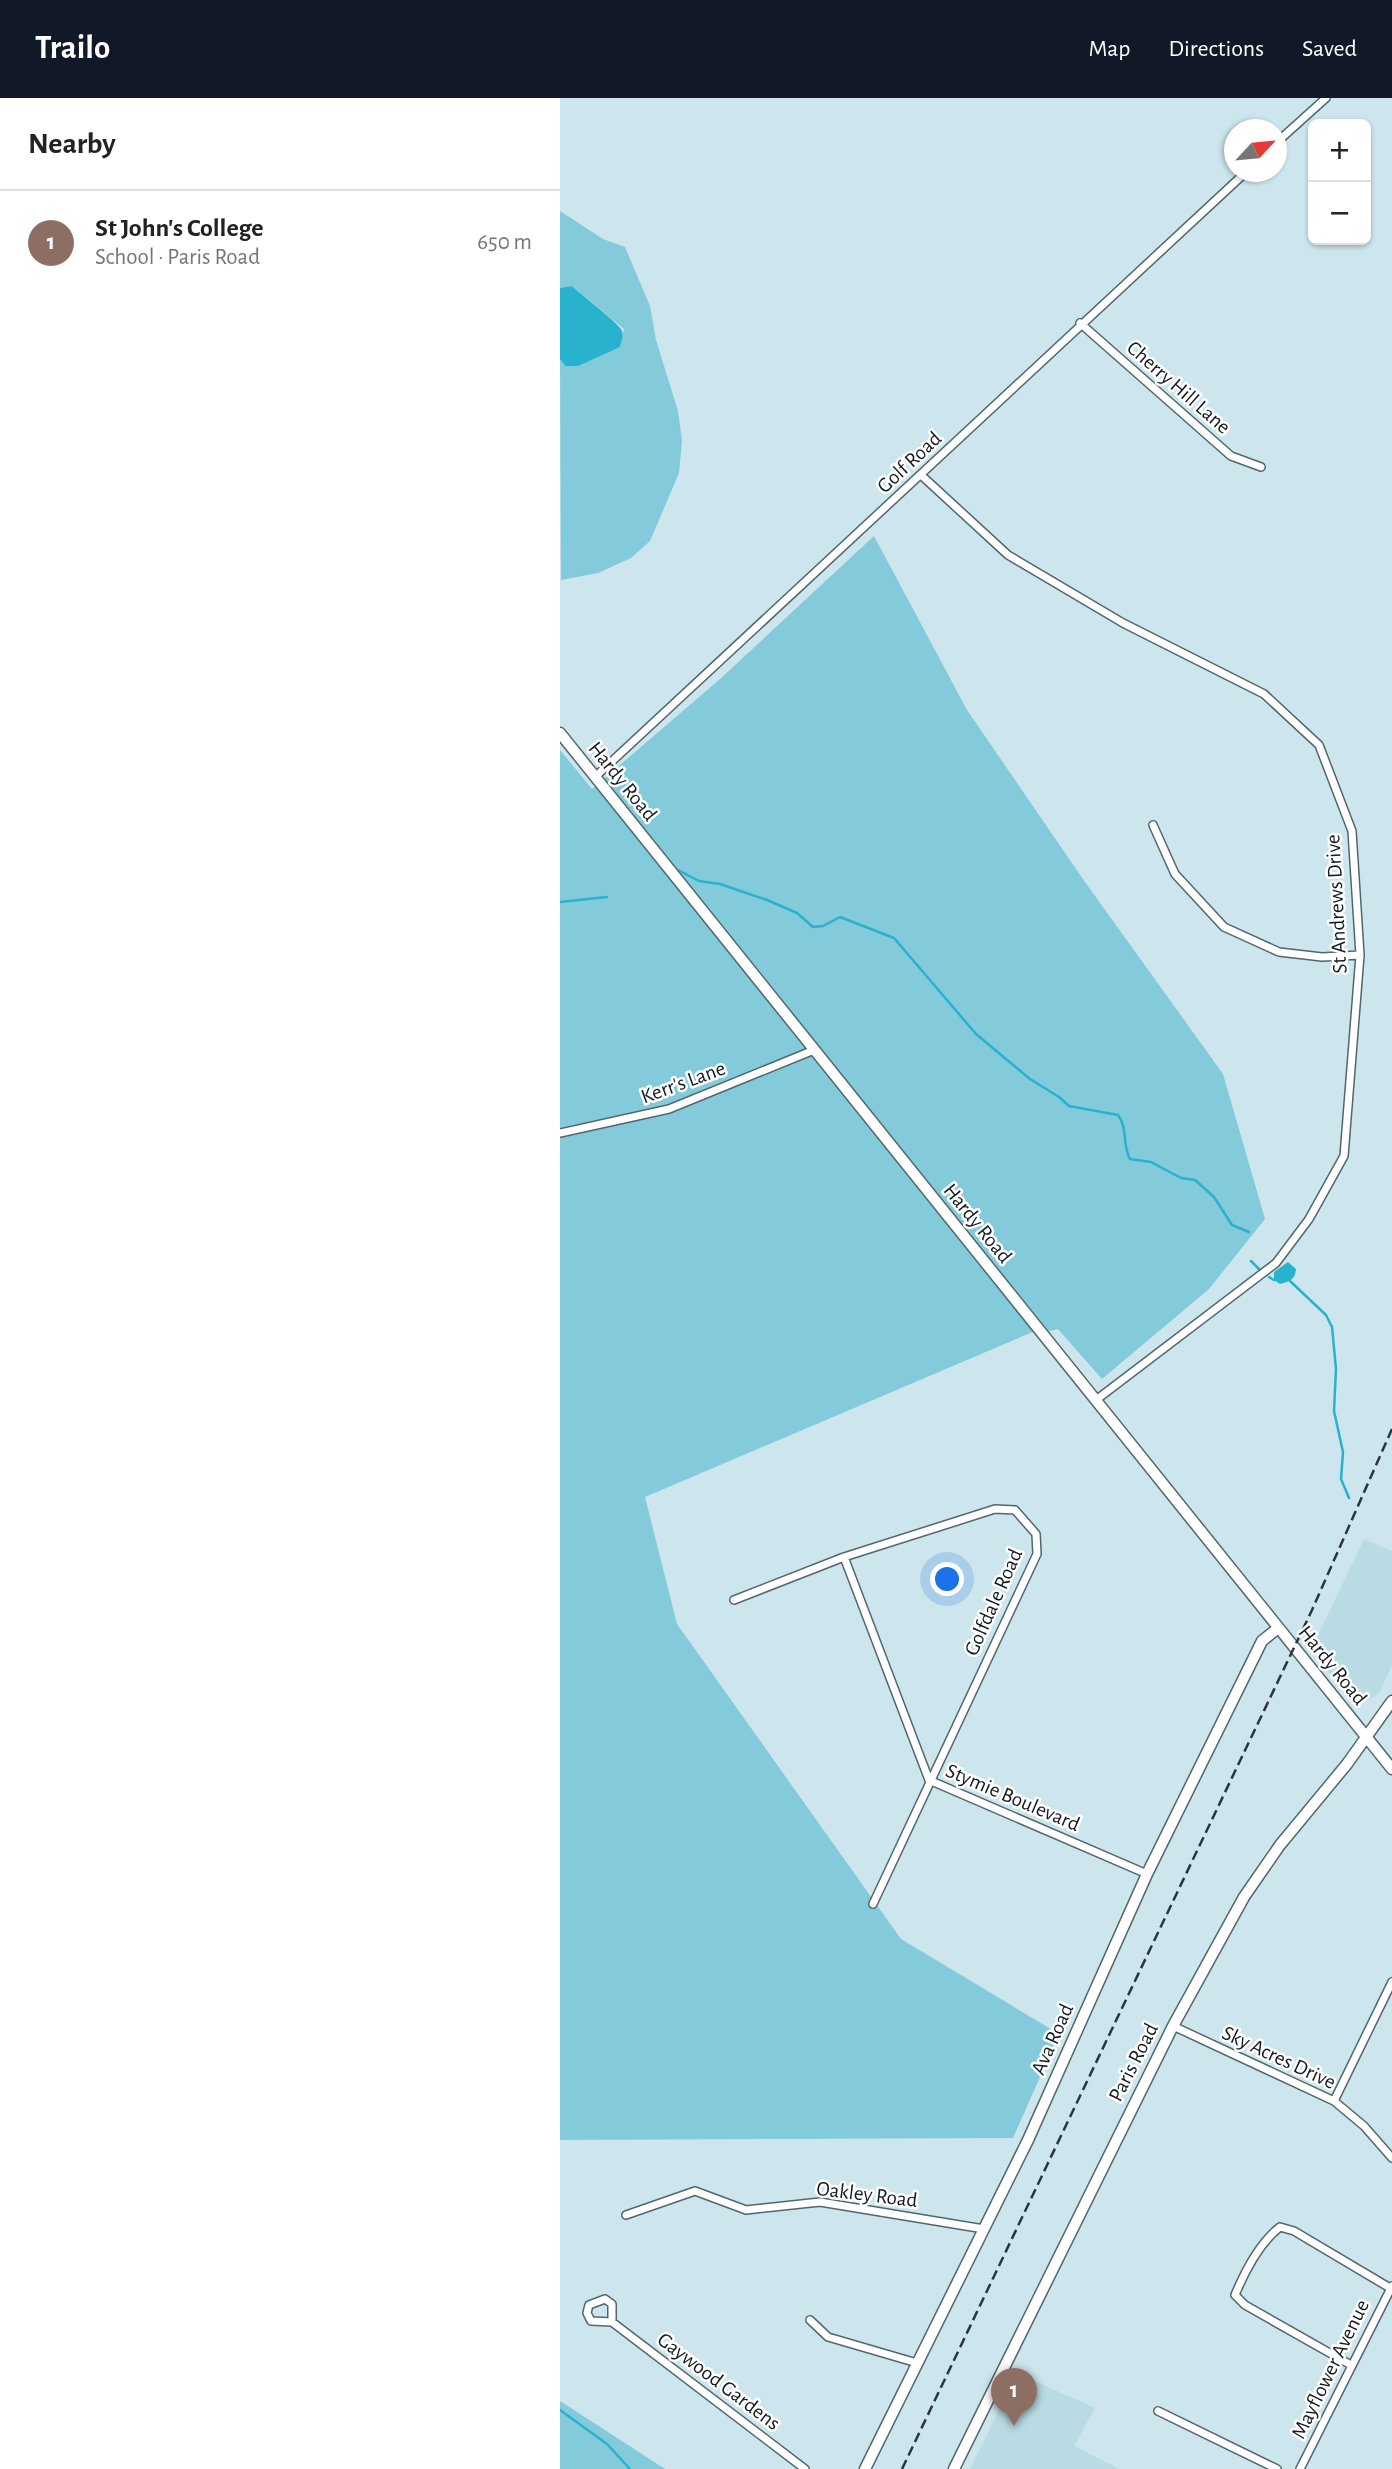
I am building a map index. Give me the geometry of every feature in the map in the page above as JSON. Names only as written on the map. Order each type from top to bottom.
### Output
[{"type":"main road","name":"Hardy Road","points":[[560,733],[1392,1769]]},
{"type":"main road","name":"Ava Road","points":[[865,2469],[984,2229],[1147,1874],[1262,1641],[1278,1628]]},
{"type":"main road","name":"Paris Road","points":[[954,2469],[998,2375],[1173,2026],[1244,1897],[1280,1845],[1367,1737],[1392,1701]]},
{"type":"street","points":[[1287,134],[1326,98]]},
{"type":"street","name":"Golf Road","points":[[595,777],[921,475],[1080,323],[1235,182]]},
{"type":"street","name":"Cherry Hill Lane","points":[[1080,323],[1231,456],[1261,467]]},
{"type":"street","name":"St Andrews Drive","points":[[921,475],[1008,555],[1123,623],[1265,694],[1319,745],[1352,831],[1360,955],[1345,1156],[1309,1219],[1276,1263],[1096,1400]]},
{"type":"street","points":[[1153,825],[1175,874],[1224,927],[1279,952],[1322,957],[1360,955]]},
{"type":"street","name":"Kerr's Lane","points":[[560,1133],[669,1109],[814,1050]]},
{"type":"street","name":"Golfdale Road","points":[[733,1600],[844,1557],[995,1510],[1015,1510],[1036,1534],[1037,1554],[929,1780],[873,1905]]},
{"type":"street","name":"Stymie Boulevard","points":[[844,1557],[929,1780],[1147,1874]]},
{"type":"street","points":[[1334,2101],[1392,1982]]},
{"type":"street","points":[[1384,1995],[1392,2000]]},
{"type":"street","name":"Sky Acres Drive","points":[[1173,2026],[1334,2101],[1364,2126],[1392,2158]]},
{"type":"street","name":"Oakley Road","points":[[626,2215],[695,2191],[746,2210],[820,2202],[984,2229]]},
{"type":"street","points":[[1351,2365],[1245,2305],[1235,2295],[1240,2284],[1268,2237],[1280,2227],[1294,2231],[1391,2287]]},
{"type":"street","name":"Mayflower Avenue","points":[[1300,2469],[1391,2287]]},
{"type":"street","points":[[810,2320],[828,2337],[917,2363]]},
{"type":"street","name":"Gaywood Gardens","points":[[612,2322],[804,2469]]},
{"type":"street","points":[[1158,2411],[1277,2469]]},
{"type":"shaded area","points":[[560,211],[603,239],[625,247],[650,306],[656,340],[678,411],[682,441],[679,473],[650,541],[631,558],[598,573],[561,580],[560,359],[565,366],[620,347],[624,329],[572,286],[560,288]]},
{"type":"shaded area","points":[[572,286],[620,328],[623,337],[620,347],[578,366],[565,366],[560,359],[560,288]]},
{"type":"shaded area","points":[[874,536],[967,710],[1085,882],[1223,1074],[1265,1219],[1209,1289],[1102,1379],[1058,1329],[1038,1334],[1035,1331],[645,1497],[677,1624],[901,1939],[1059,2034],[1013,2138],[560,2140],[560,750],[592,789],[720,679]]},
{"type":"shaded area","points":[[1288,1262],[1296,1269],[1294,1276],[1280,1284],[1274,1280],[1274,1272]]},
{"type":"shaded area","points":[[1364,1539],[1392,1551],[1392,1665],[1379,1693],[1367,1701],[1351,1700],[1311,1650]]},
{"type":"shaded area","points":[[1017,2373],[1095,2408],[1074,2446],[1119,2469],[970,2469]]},
{"type":"shaded area","points":[[560,2401],[665,2469],[560,2469]]},
{"type":"waterway","points":[[678,870],[699,881],[720,884],[767,900],[797,913],[813,927],[823,926],[840,917],[894,938],[976,1034],[1030,1079],[1069,1106],[1118,1115],[1123,1125],[1130,1159],[1151,1162],[1181,1178],[1195,1180],[1214,1197],[1232,1225],[1249,1232]]},
{"type":"waterway","points":[[560,902],[607,897]]},
{"type":"waterway","points":[[1251,1261],[1259,1269]]},
{"type":"waterway","points":[[1269,1277],[1274,1280]]},
{"type":"waterway","points":[[1290,1281],[1326,1315],[1332,1327],[1336,1369],[1334,1411],[1343,1452],[1341,1479],[1349,1498]]},
{"type":"waterway","points":[[560,2410],[607,2444],[630,2469]]},
{"type":"railway","points":[[902,2469],[1312,1610],[1392,1429]]},
{"type":"place","name":"St John's College","points":[[1014,2426]]}]
